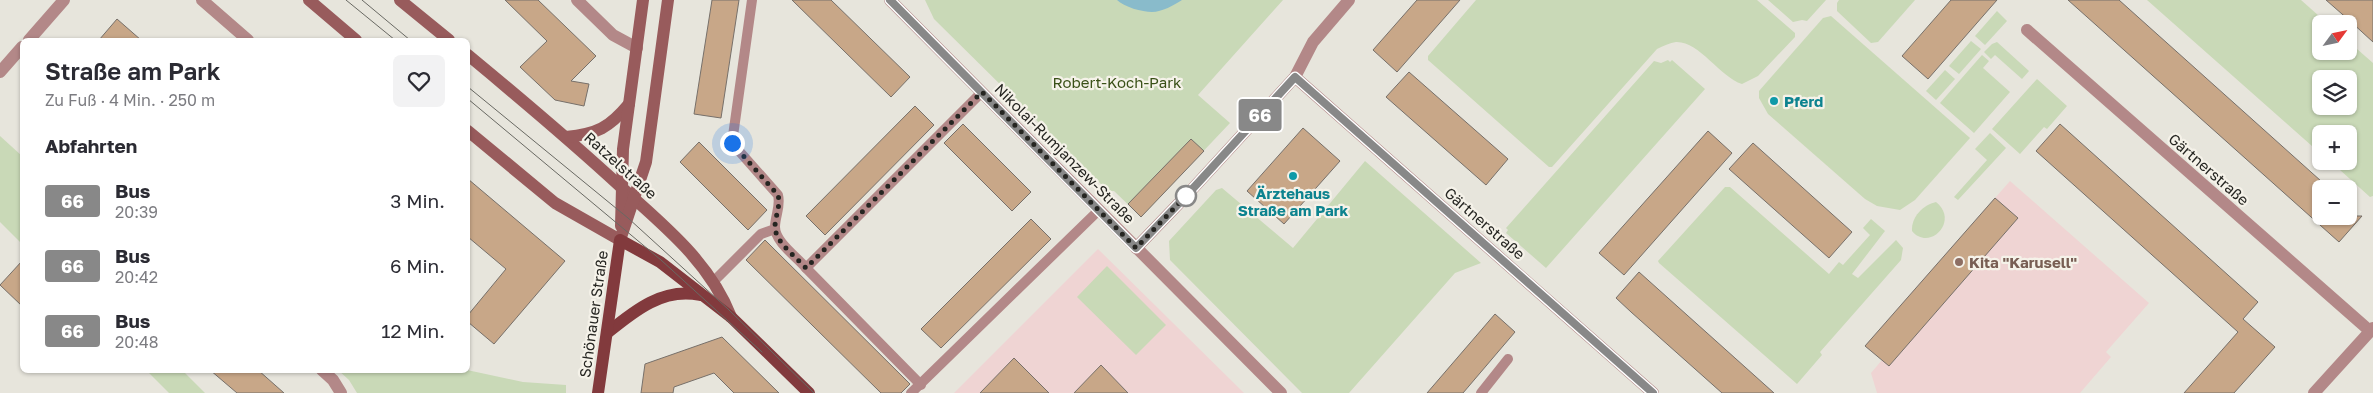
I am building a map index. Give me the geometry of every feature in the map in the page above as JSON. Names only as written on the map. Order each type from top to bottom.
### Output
[{"type":"main road","points":[[309,0],[354,38]]},
{"type":"main road","points":[[400,0],[447,38]]},
{"type":"main road","name":"Schönauer Straße","points":[[598,393],[620,240],[629,104],[643,0]]},
{"type":"main road","name":"Schönauer Straße","points":[[620,240],[646,162],[668,0]]},
{"type":"main road","name":"Ratzelstraße","points":[[470,57],[566,137],[683,244],[714,281],[731,317]]},
{"type":"main road","points":[[566,137],[602,130],[614,121],[629,104]]},
{"type":"main road","name":"Ratzelstraße","points":[[470,133],[555,203],[660,262],[731,317],[809,393]]},
{"type":"main road","points":[[606,333],[652,300],[674,294],[689,293],[702,296]]},
{"type":"street","points":[[30,38],[64,0]]},
{"type":"street","points":[[202,0],[246,38]]},
{"type":"street","points":[[577,0],[612,35],[637,48]]},
{"type":"street","name":"Nikolai-Rumjanzew-Straße","points":[[890,0],[1281,393]]},
{"type":"street","points":[[1136,248],[1295,77],[1313,42],[1349,0]]},
{"type":"street","name":"Gärtnerstraße","points":[[2027,30],[2371,330],[2314,393]]},
{"type":"street","points":[[0,72],[20,49]]},
{"type":"street","name":"Gärtnerstraße","points":[[1295,77],[1653,393]]},
{"type":"street","points":[[325,373],[333,380],[341,393]]},
{"type":"lane","points":[[752,0],[732,143],[778,195],[779,201],[775,229],[782,242],[921,385]]},
{"type":"lane","points":[[806,268],[982,92]]},
{"type":"lane","points":[[911,393],[1098,210]]},
{"type":"lane","points":[[714,281],[761,234],[775,229]]},
{"type":"lane","points":[[1481,393],[1508,359]]},
{"type":"shaded area","points":[[2010,181],[2149,303],[2106,352],[2111,357],[2080,393],[1877,393],[1871,373],[1882,360],[1865,346]]},
{"type":"shaded area","points":[[1098,249],[1244,393],[954,393]]},
{"type":"green space","name":"Robert-Koch-Park","points":[[925,0],[1283,0],[1198,95],[1230,123],[1141,217],[1114,191],[1108,191],[934,19]]},
{"type":"green space","points":[[1476,0],[1757,0],[1795,33],[1795,37],[1758,76],[1742,84],[1685,43],[1674,42],[1657,49],[1552,167],[1549,167],[1428,60],[1428,56]]},
{"type":"green space","points":[[1768,0],[1826,0],[1807,21],[1793,22]]},
{"type":"green space","points":[[1839,0],[1915,0],[1878,42],[1871,43],[1837,11]]},
{"type":"green space","points":[[2147,0],[2301,0],[2318,15],[2312,15],[2312,60],[2358,60],[2358,50],[2373,63],[2373,196],[2370,197],[2357,185],[2357,180],[2351,180],[2340,170],[2357,170],[2357,125],[2312,125],[2312,146]]},
{"type":"green space","points":[[1997,11],[2007,21],[1985,45],[1975,36]]},
{"type":"green space","points":[[1831,16],[1970,138],[1915,200],[1900,210],[1877,206],[1865,199],[1768,114],[1759,98],[1759,91],[1823,18]]},
{"type":"green space","points":[[1971,41],[1981,49],[1959,74],[1949,66]]},
{"type":"green space","points":[[1997,42],[2029,71],[2022,79],[1995,55],[1991,59],[1984,52]]},
{"type":"green space","points":[[1982,55],[1989,61],[1983,68],[2010,92],[1974,133],[1940,103]]},
{"type":"green space","points":[[1668,60],[1670,62],[1672,60],[1705,89],[1546,268],[1506,233],[1508,230],[1506,228],[1654,61],[1661,63]]},
{"type":"green space","points":[[1945,70],[1955,79],[1936,100],[1926,91]]},
{"type":"green space","points":[[2037,79],[2067,106],[2047,129],[2044,127],[2020,154],[1992,129]]},
{"type":"green space","points":[[1990,133],[2006,148],[1958,200],[1954,197],[1987,160],[1975,149]]},
{"type":"green space","points":[[0,136],[20,154],[20,242],[0,222]]},
{"type":"green space","points":[[1365,161],[1481,263],[1455,273],[1349,393],[1302,393],[1170,260],[1169,241],[1216,190],[1222,188],[1293,248]]},
{"type":"green space","points":[[1725,187],[1730,187],[1829,274],[1839,262],[1843,265],[1870,235],[1863,228],[1871,219],[1885,231],[1852,274],[1858,278],[1896,240],[1903,248],[1901,260],[1820,352],[1822,355],[1797,384],[1658,261]]},
{"type":"green space","points":[[1936,202],[1943,210],[1945,217],[1943,225],[1939,232],[1933,236],[1919,237],[1912,231],[1916,216],[1922,209]]},
{"type":"green space","points":[[1107,266],[1166,325],[1136,355],[1077,297]]},
{"type":"green space","points":[[470,371],[523,382],[566,385],[566,393],[357,393],[349,380],[341,373],[470,373]]},
{"type":"green space","points":[[149,373],[185,373],[205,393],[169,393]]},
{"type":"water","points":[[1117,0],[1182,0],[1164,10],[1152,12],[1133,9]]},
{"type":"building","points":[[505,0],[538,0],[596,56],[571,81],[589,84],[584,106],[555,100],[520,67],[547,41]]},
{"type":"building","points":[[712,0],[739,0],[721,118],[694,114]]},
{"type":"building","points":[[792,0],[831,0],[910,77],[891,97]]},
{"type":"building","points":[[1417,0],[1460,0],[1397,72],[1373,50]]},
{"type":"building","points":[[1951,0],[1997,0],[1928,79],[1902,56]]},
{"type":"building","points":[[2068,0],[2119,0],[2320,180],[2312,180],[2312,218]]},
{"type":"building","points":[[2326,0],[2373,0],[2373,42],[2358,28],[2358,15],[2343,15]]},
{"type":"building","points":[[117,19],[139,38],[101,38]]},
{"type":"building","points":[[1409,72],[1508,159],[1486,185],[1386,97]]},
{"type":"building","points":[[915,106],[934,125],[825,235],[806,216]]},
{"type":"building","points":[[963,124],[1031,192],[1012,211],[944,143]]},
{"type":"building","points":[[2060,124],[2258,302],[2243,319],[2275,347],[2234,393],[2184,393],[2238,332],[2036,151]]},
{"type":"building","name":"Ärztehaus Straße am Park","points":[[1303,128],[1340,161],[1284,224],[1247,191]]},
{"type":"building","points":[[1708,131],[1732,153],[1624,275],[1599,253]]},
{"type":"building","points":[[1191,139],[1204,151],[1141,217],[1128,204]]},
{"type":"building","points":[[699,142],[767,210],[748,230],[680,162]]},
{"type":"building","points":[[1753,143],[1852,232],[1829,258],[1729,169]]},
{"type":"building","points":[[470,181],[565,261],[494,344],[470,324],[470,313],[506,269],[470,239]]},
{"type":"building","points":[[1995,198],[2018,218],[1889,366],[1865,346]]},
{"type":"building","points":[[1031,219],[1051,239],[941,348],[921,329]]},
{"type":"building","points":[[2320,225],[2354,225],[2339,242]]},
{"type":"building","points":[[765,240],[910,384],[901,393],[881,393],[746,260]]},
{"type":"building","points":[[20,263],[20,304],[0,285]]},
{"type":"building","points":[[1639,272],[1774,393],[1722,393],[1631,312],[1616,298]]},
{"type":"building","points":[[1495,314],[1515,332],[1463,393],[1427,393]]},
{"type":"building","points":[[722,337],[779,393],[734,393],[714,373],[674,387],[673,393],[641,393],[645,364]]},
{"type":"building","points":[[1014,358],[1049,393],[980,393]]},
{"type":"building","points":[[1101,365],[1128,393],[1074,393]]},
{"type":"building","points":[[214,373],[261,373],[284,393],[237,393]]},
{"type":"tram line","points":[[346,0],[393,38]]},
{"type":"tram line","points":[[362,0],[408,38]]},
{"type":"tram line","points":[[470,89],[628,218],[728,309],[814,393]]},
{"type":"tram line","points":[[470,101],[661,260],[762,352]]},
{"type":"bus line","name":"66","points":[[890,0],[1136,248],[1295,77],[1653,393]]},
{"type":"place","name":"Pferd","points":[[1774,101]]},
{"type":"place","name":"Ärztehaus Straße am Park","points":[[1293,176]]},
{"type":"place","name":"Kita \"Karusell\"","points":[[1959,262]]},
{"type":"route","points":[[732,143],[778,195],[779,201],[775,229],[782,242],[806,268],[982,92],[1136,248],[1186,196]]}]
